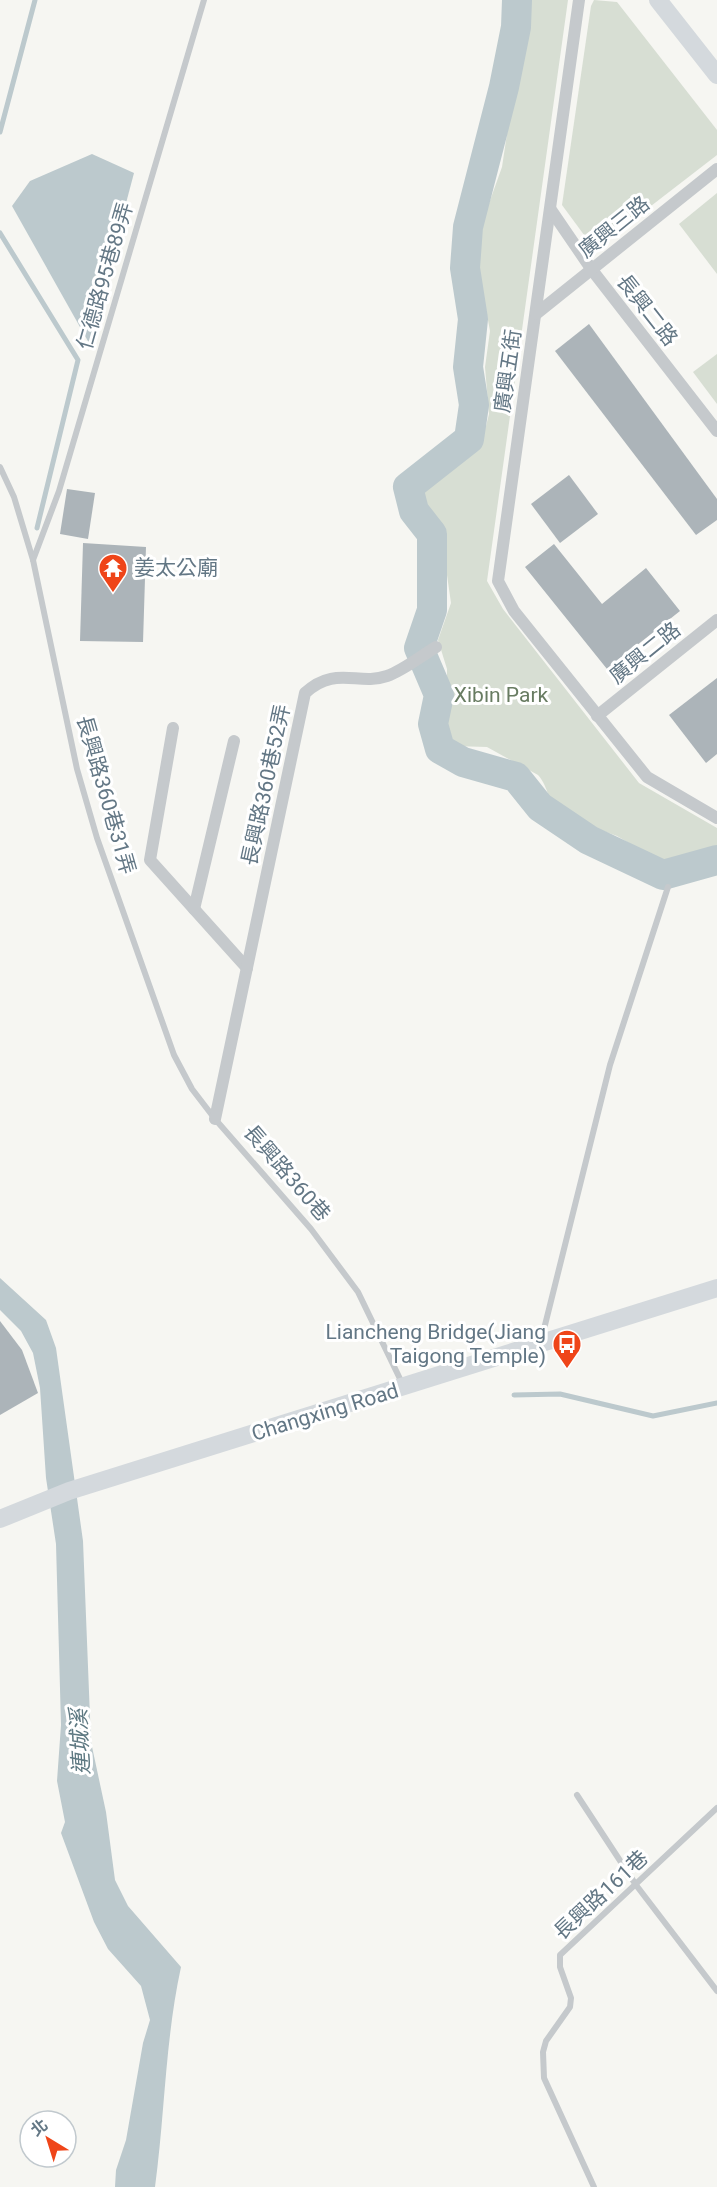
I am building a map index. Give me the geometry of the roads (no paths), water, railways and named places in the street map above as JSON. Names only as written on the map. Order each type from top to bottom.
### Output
[{"type":"main road","points":[[658,0],[717,75]]},
{"type":"main road","name":"Changxing Road","points":[[0,1519],[64,1493],[717,1288]]},
{"type":"street","name":"廣興五街","points":[[579,0],[498,581],[514,611],[647,777],[717,818]]},
{"type":"street","name":"廣興三路","points":[[536,314],[717,169]]},
{"type":"street","name":"長興二路","points":[[550,210],[592,270],[717,431]]},
{"type":"street","name":"廣興二路","points":[[597,716],[717,620]]},
{"type":"street","name":"長興路360巷52弄","points":[[247,968],[306,693],[313,685],[331,678],[386,677],[436,647]]},
{"type":"street","points":[[173,728],[150,860],[247,968]]},
{"type":"street","points":[[194,909],[234,741]]},
{"type":"street","name":"長興路360巷","points":[[214,1119],[247,968]]},
{"type":"lane","name":"仁德路95巷89弄","points":[[33,560],[59,491],[204,0]]},
{"type":"lane","name":"長興路360巷31弄","points":[[0,467],[14,497],[33,560],[77,770],[97,838],[174,1055],[192,1089],[214,1119]]},
{"type":"lane","points":[[540,1344],[610,1065],[668,887]]},
{"type":"lane","name":"長興路360巷","points":[[214,1119],[310,1229],[358,1292],[404,1388]]},
{"type":"lane","points":[[577,1795],[636,1885],[717,1991]]},
{"type":"lane","name":"長興路161巷","points":[[594,2187],[544,2078],[543,2052],[546,2041],[570,2007],[571,1998],[560,1967],[560,1955],[717,1808]]},
{"type":"water","points":[[92,154],[134,173],[89,343],[12,206],[30,181]]},
{"type":"water","name":"連城溪","points":[[0,1278],[46,1320],[56,1348],[83,1541],[91,1742],[106,1812],[115,1880],[128,1906],[181,1967],[168,2050],[155,2187],[115,2187],[116,2170],[126,2140],[143,2043],[150,2020],[141,1986],[108,1949],[94,1922],[61,1833],[65,1822],[57,1781],[61,1725],[56,1544],[46,1478],[40,1388],[33,1353],[21,1331],[0,1310]]},
{"type":"waterway","points":[[0,132],[35,0]]},
{"type":"waterway","points":[[517,0],[516,27],[504,87],[468,227],[465,268],[473,319],[468,367],[474,405],[469,439],[408,487],[414,511],[432,534],[432,610],[419,648],[439,695],[433,724],[440,749],[463,762],[516,777],[540,807],[589,840],[663,875],[717,860]]},
{"type":"waterway","points":[[0,233],[78,360],[37,528]]},
{"type":"waterway","points":[[514,1395],[560,1394],[653,1416],[717,1403]]},
{"type":"place","name":"姜太公廟","points":[[113,594]]},
{"type":"place","name":"Liancheng Bridge(Jiang Taigong Temple)","points":[[567,1370]]},
{"type":"park label","name":"Xibin Park","points":[[501,695]]}]
